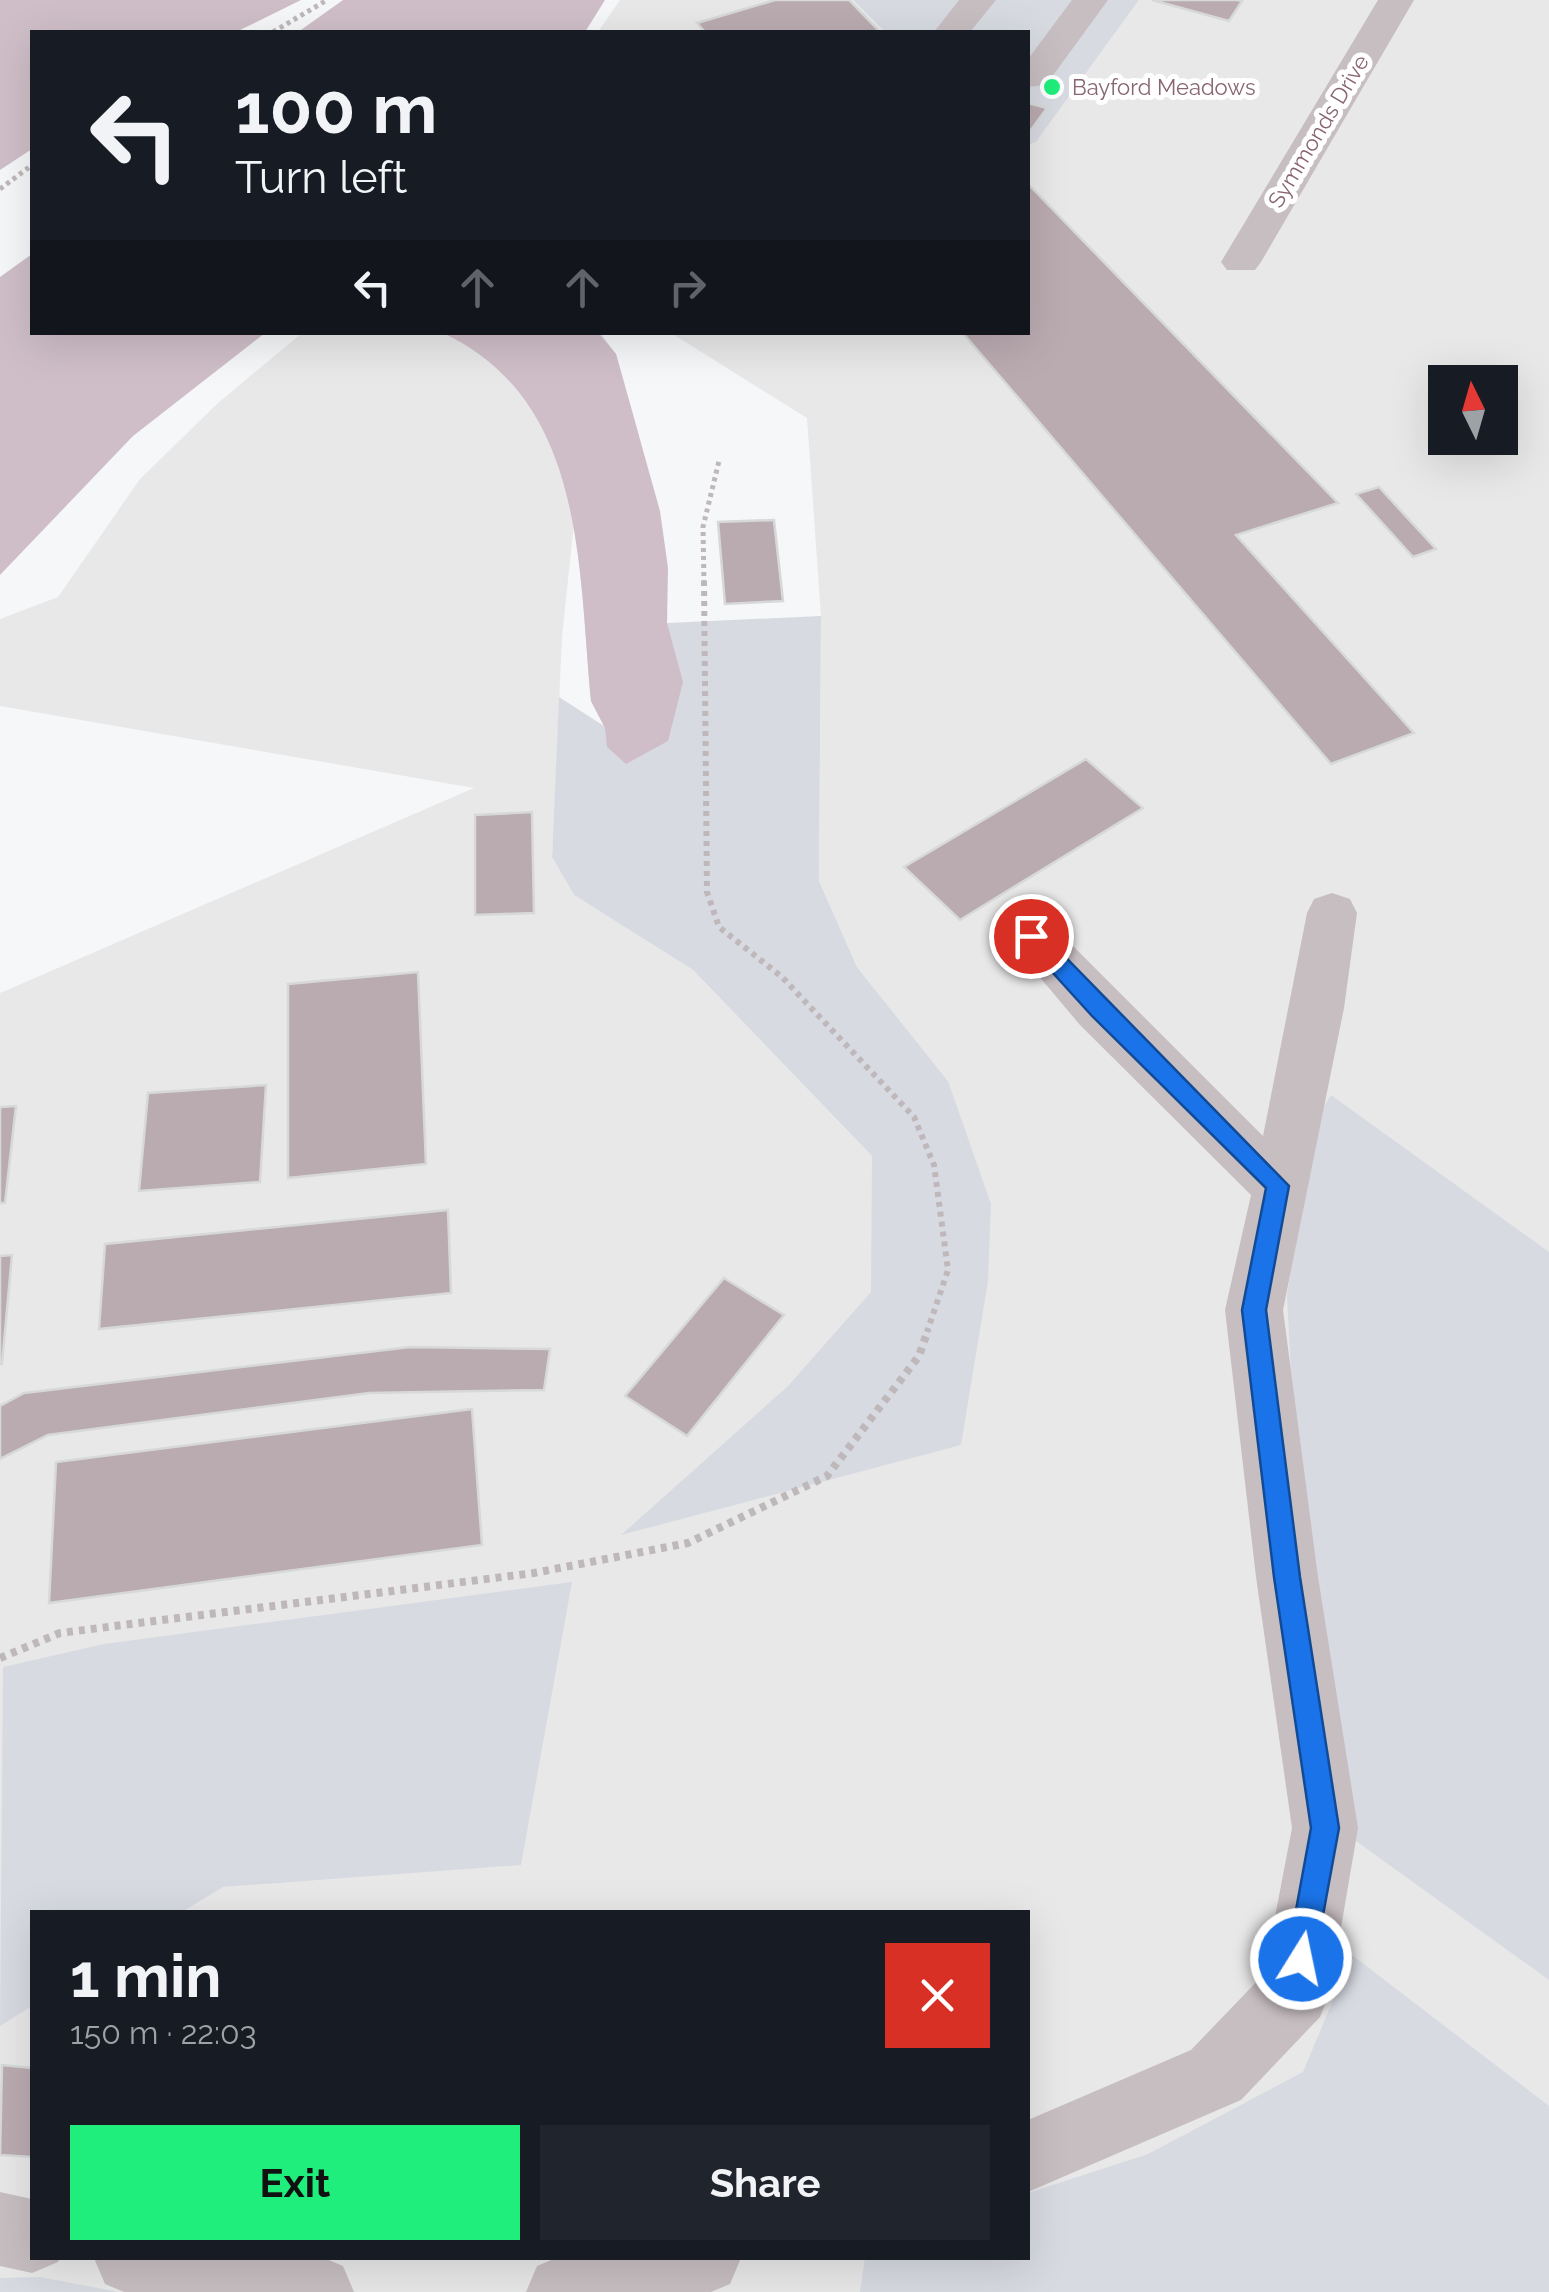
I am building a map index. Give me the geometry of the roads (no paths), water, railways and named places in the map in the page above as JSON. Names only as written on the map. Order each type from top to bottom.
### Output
[{"type":"street","points":[[954,30],[978,0]]},
{"type":"street","points":[[1030,76],[1090,0]]},
{"type":"street","name":"Symmonds Drive","points":[[1241,262],[1396,0]]},
{"type":"street","points":[[1030,2155],[1216,2076],[1295,1992],[1325,1828],[1287,1577],[1254,1310],[1318,1008],[1332,912]]},
{"type":"street","points":[[1031,936],[1099,1010],[1278,1186]]},
{"type":"street","points":[[0,2230],[30,2236]]},
{"type":"street","points":[[142,2260],[317,2292]]},
{"type":"street","points":[[563,2292],[696,2260]]},
{"type":"place","name":"Bayford Meadows","points":[[1052,87]]}]
